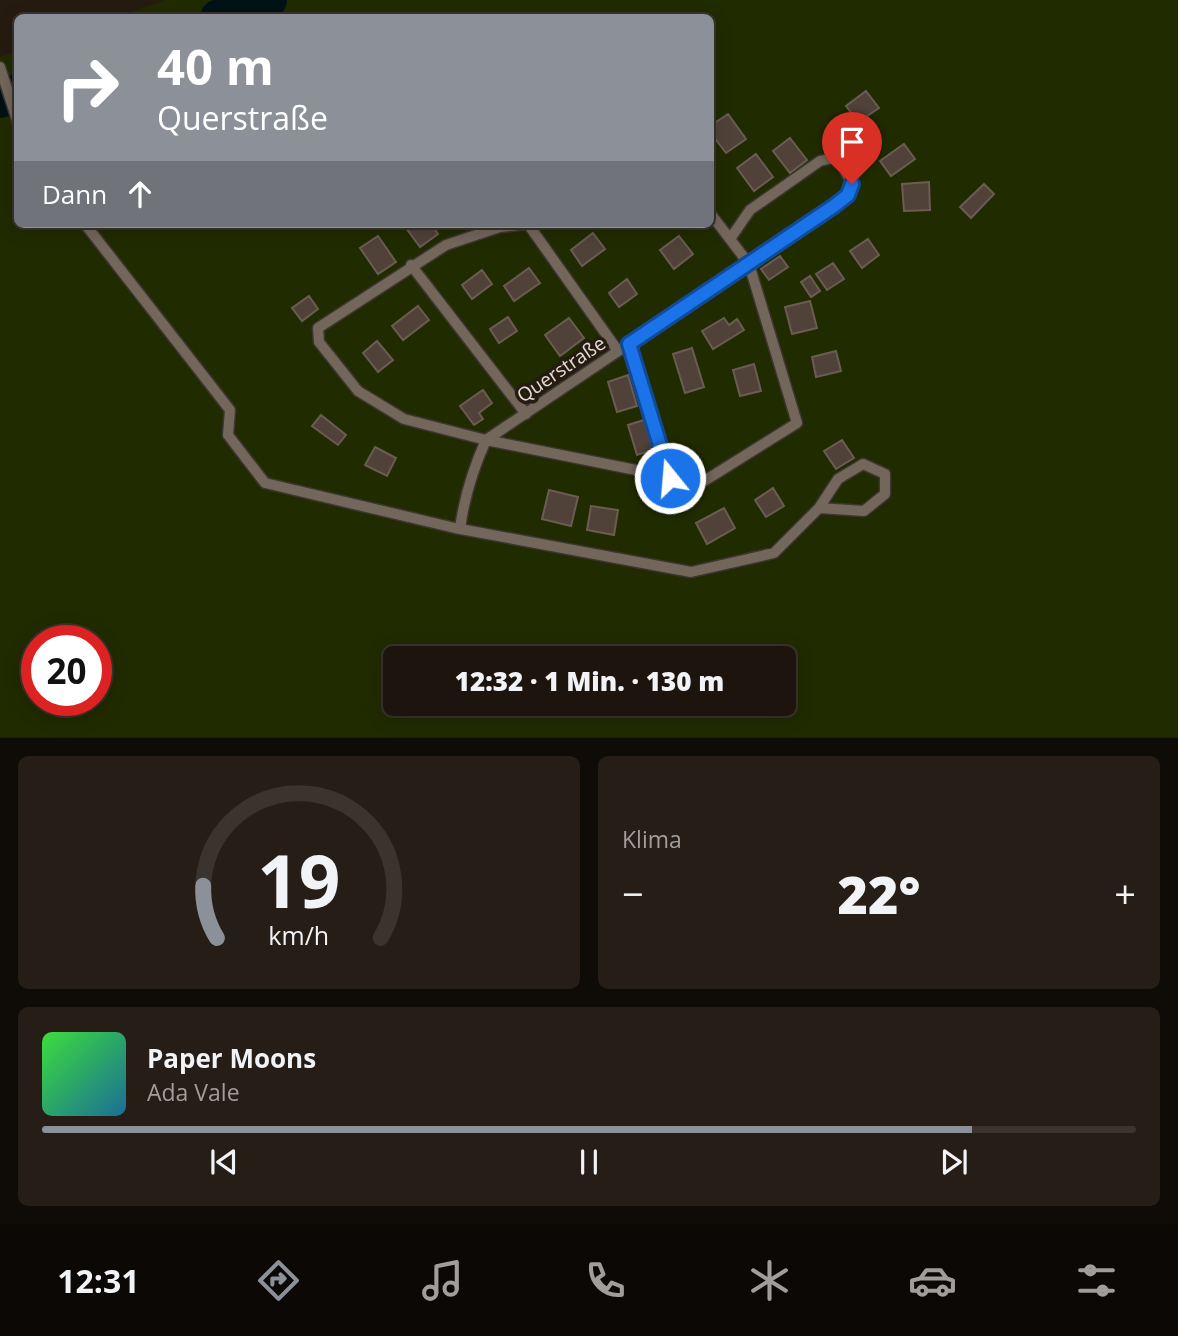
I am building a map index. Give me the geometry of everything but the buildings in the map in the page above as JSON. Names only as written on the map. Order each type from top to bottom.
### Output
[{"type":"lane","points":[[0,67],[14,111]]},
{"type":"lane","name":"Querstraße","points":[[486,440],[848,195],[852,184],[843,167],[833,159],[820,161],[750,210],[730,239]]},
{"type":"lane","points":[[497,228],[446,244],[411,265],[318,328],[318,342],[358,391],[404,419],[486,440],[701,483],[797,423],[749,264],[714,219]]},
{"type":"lane","points":[[88,228],[230,410],[228,435],[265,483],[460,529],[691,572],[774,553],[819,508],[838,480],[863,464],[885,474],[885,494],[864,511],[819,508]]},
{"type":"lane","points":[[531,228],[618,351]]},
{"type":"lane","points":[[411,265],[526,414]]},
{"type":"lane","points":[[629,344],[670,478]]},
{"type":"lane","points":[[460,529],[463,506],[486,440]]},
{"type":"green space","points":[[166,0],[1178,0],[1178,737],[0,737],[0,57],[14,52],[14,228],[714,228],[714,14],[124,14]]},
{"type":"waterway","points":[[230,14],[268,0]]},
{"type":"waterway","points":[[0,99],[14,94]]},
{"type":"route","points":[[670,478],[629,344],[834,206],[848,195],[852,184]]}]
